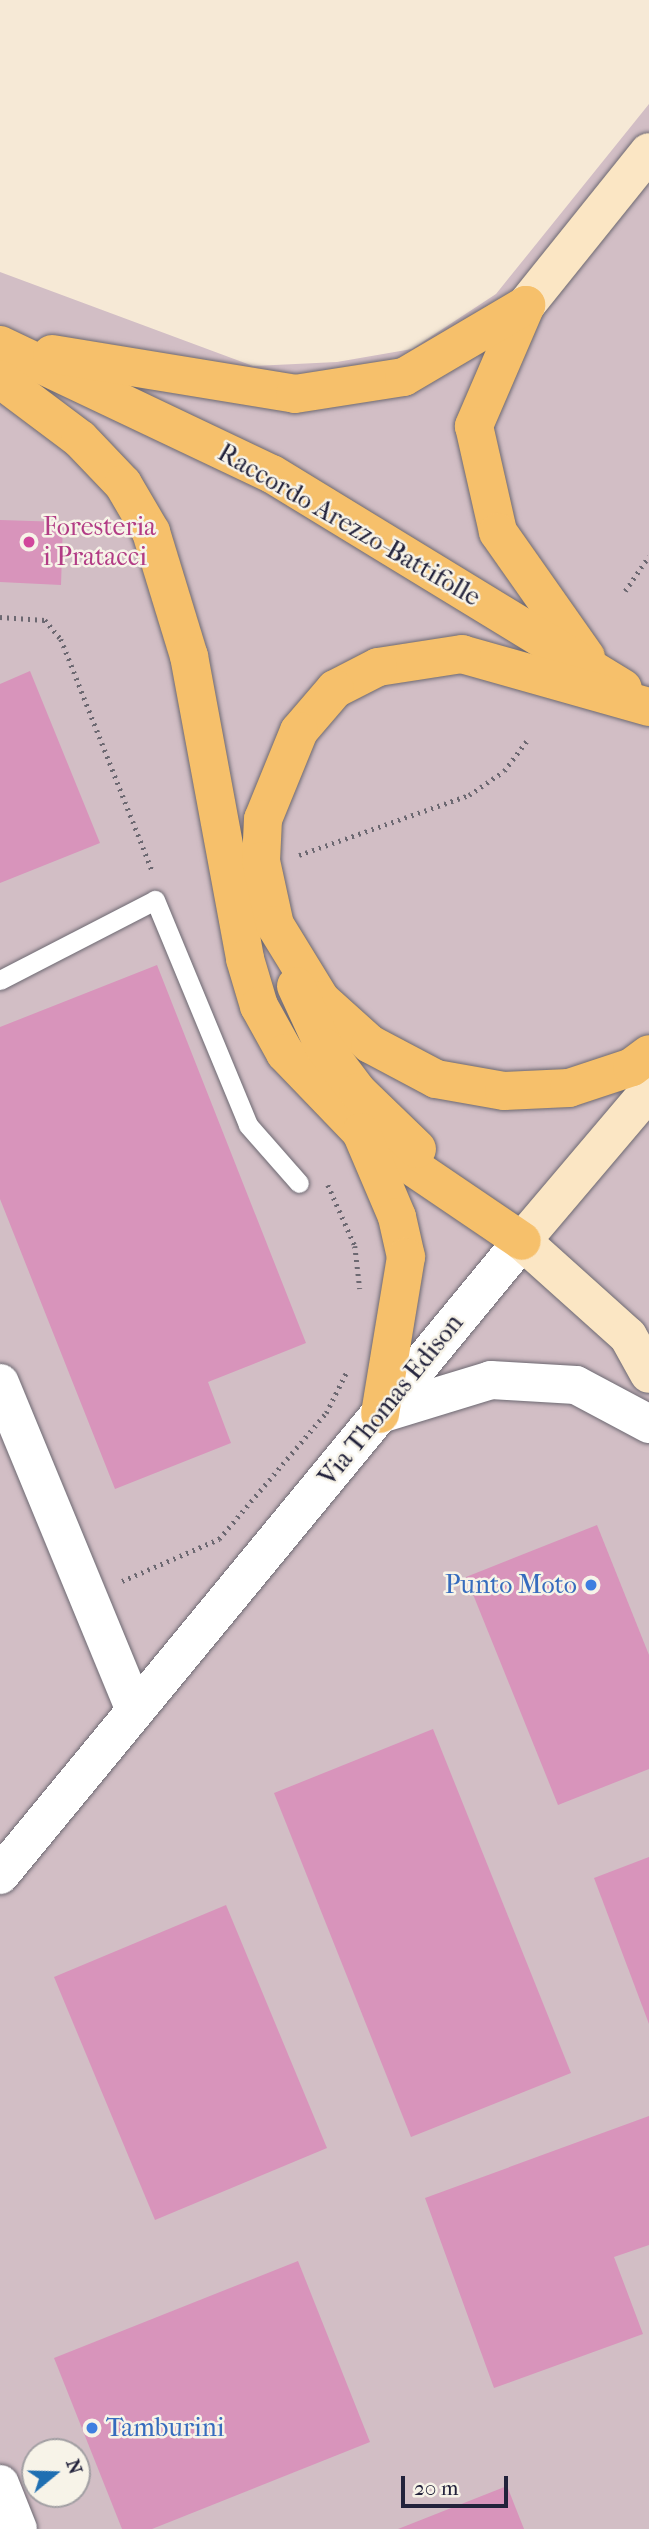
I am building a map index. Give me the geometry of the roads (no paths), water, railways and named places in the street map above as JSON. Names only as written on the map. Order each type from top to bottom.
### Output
[{"type":"main road","points":[[0,344],[295,394],[404,377],[526,305]]},
{"type":"main road","points":[[526,305],[474,426],[498,532],[595,669]]},
{"type":"main road","name":"Raccordo Arezzo-Battifolle","points":[[0,344],[272,474],[595,669],[649,707]]},
{"type":"main road","points":[[0,379],[80,439],[123,484],[151,532],[189,656],[245,958],[259,1006],[285,1053],[361,1132],[509,1233]]},
{"type":"main road","points":[[509,1233],[358,1092],[324,1047],[275,925],[261,862],[263,819],[299,731],[335,689],[378,667],[462,654],[649,707]]},
{"type":"main road","points":[[275,925],[321,1000],[370,1044],[436,1079],[504,1091],[569,1088],[632,1067],[649,1054]]},
{"type":"main road","points":[[361,1132],[397,1217],[406,1257],[380,1413]]},
{"type":"street","points":[[526,305],[649,152]]},
{"type":"street","name":"Via Thomas Edison","points":[[0,1875],[380,1413],[509,1233],[649,1091]]},
{"type":"street","points":[[509,1233],[628,1336],[649,1374]]},
{"type":"street","points":[[380,1413],[491,1380],[576,1385],[649,1424]]},
{"type":"street","points":[[0,1382],[135,1710]]},
{"type":"street","points":[[0,2484],[18,2529]]},
{"type":"lane","points":[[0,980],[155,900],[248,1125],[299,1184]]},
{"type":"place","name":"Foresteria i Pratacci","points":[[29,542]]},
{"type":"place","name":"Punto Moto","points":[[591,1585]]},
{"type":"place","name":"Tamburini","points":[[92,2428]]}]
